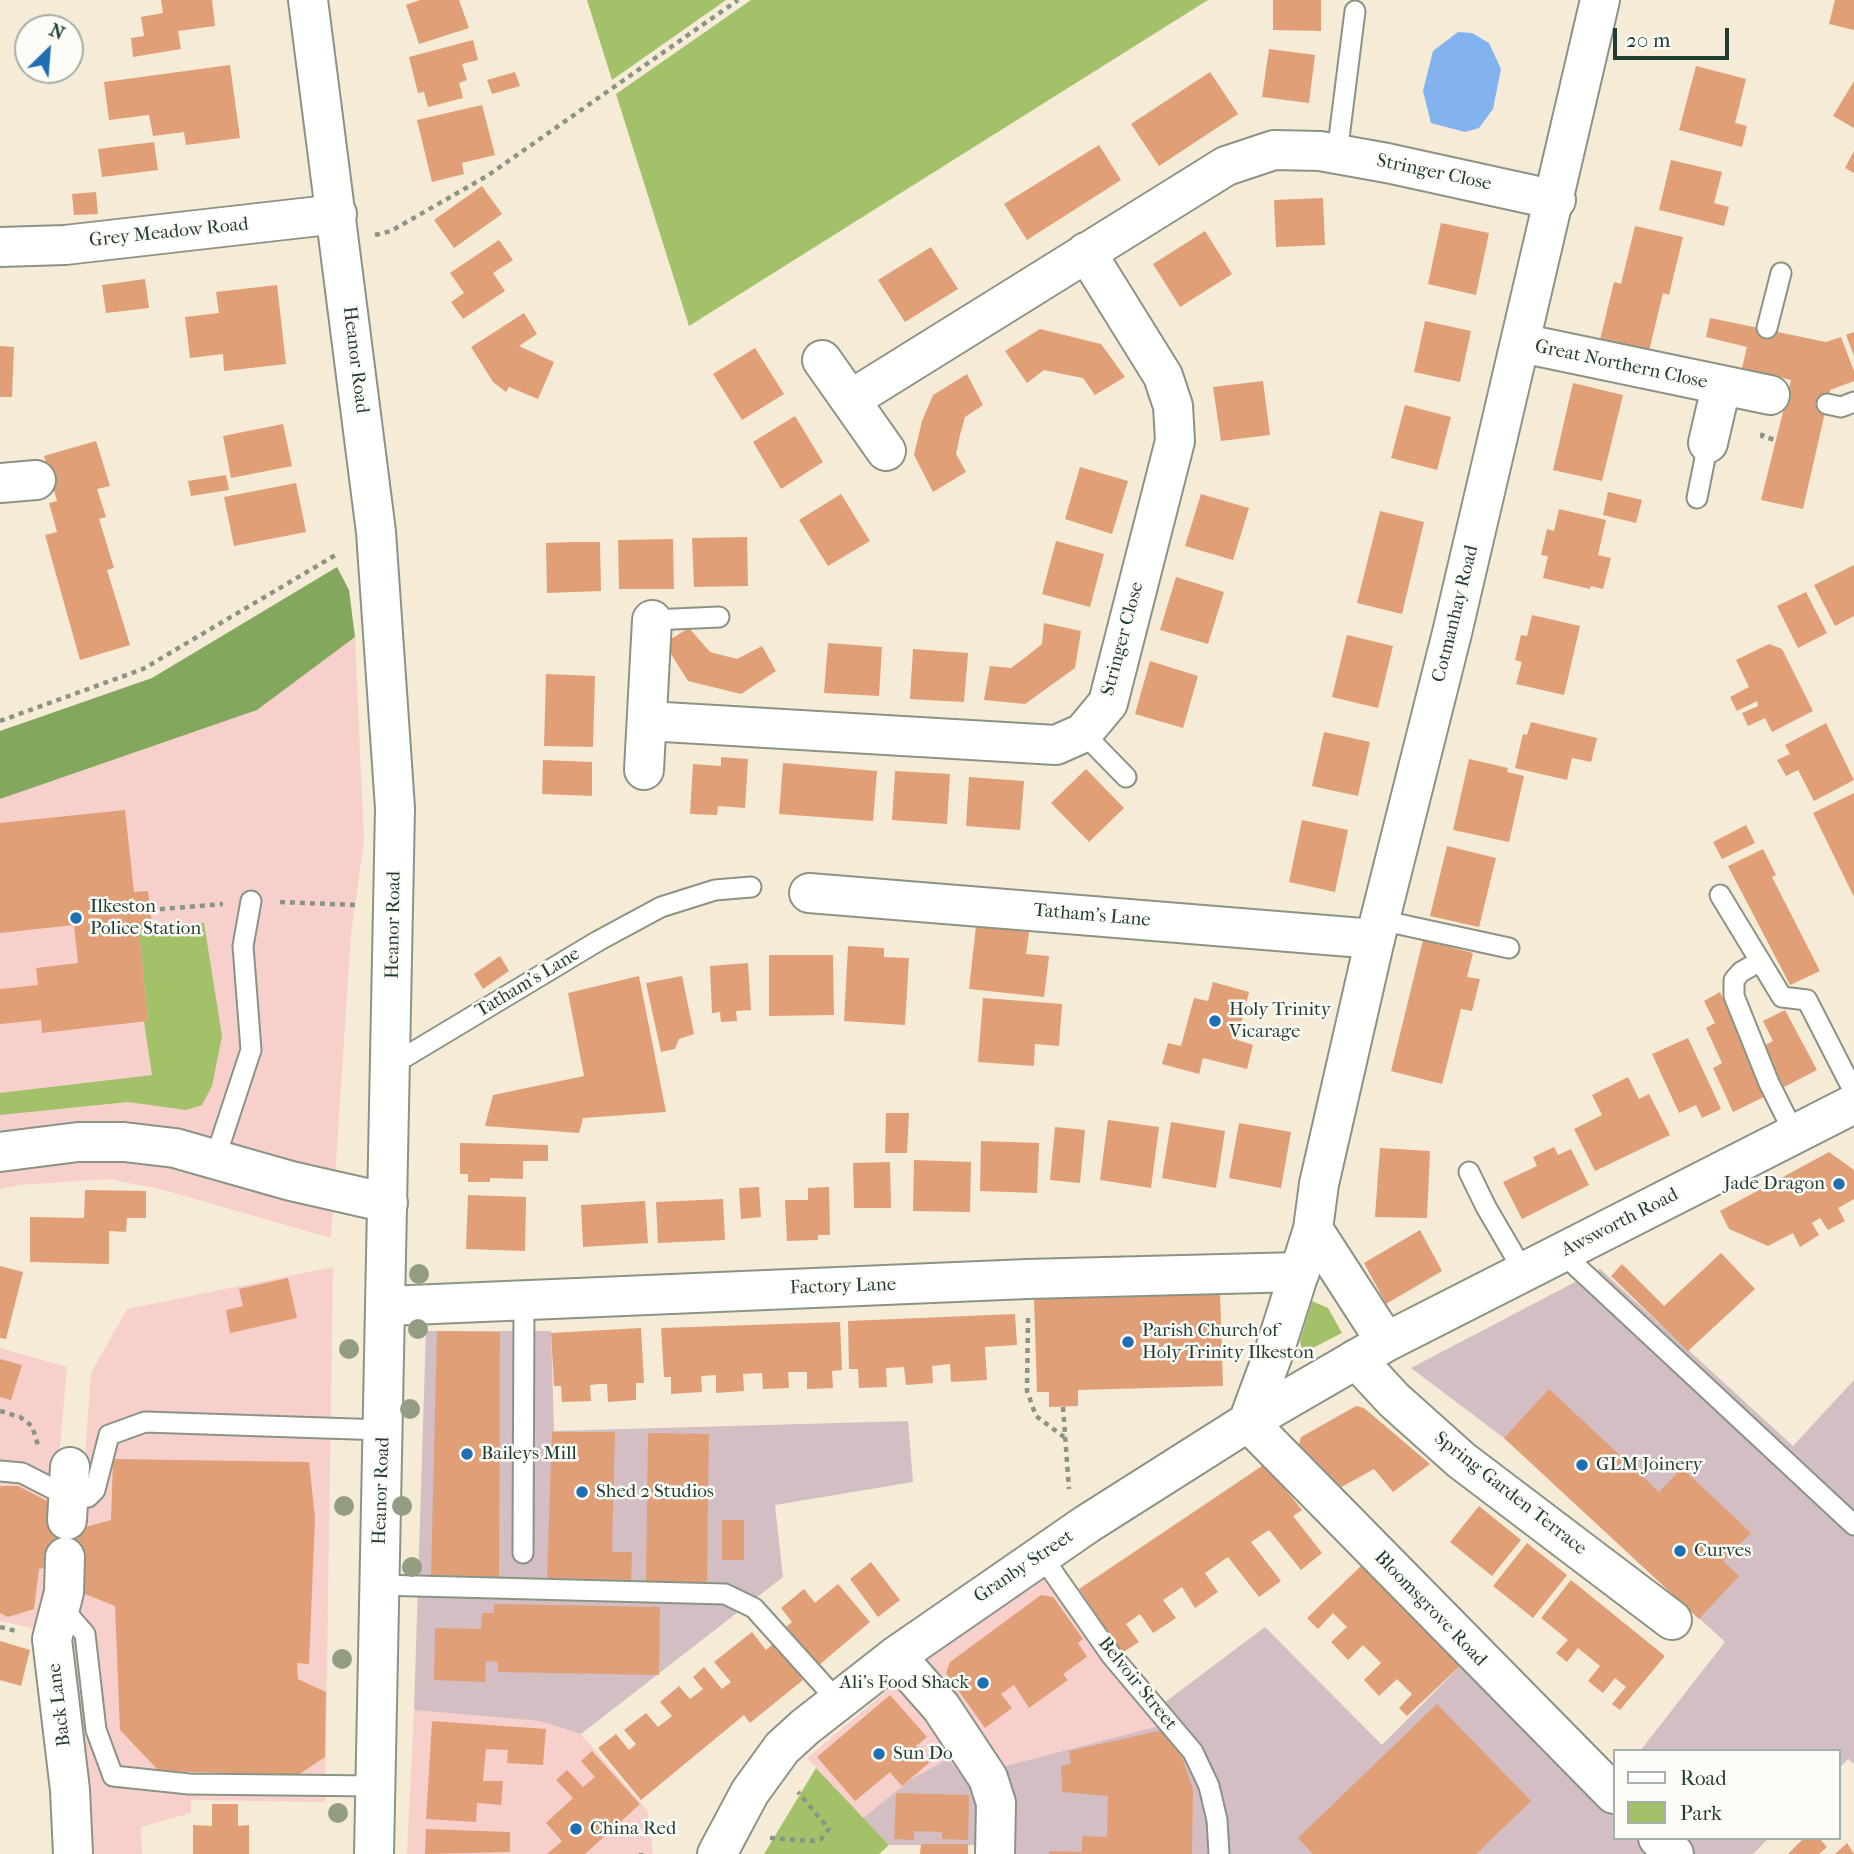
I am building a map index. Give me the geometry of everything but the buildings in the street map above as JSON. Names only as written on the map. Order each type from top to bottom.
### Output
[{"type":"street","name":"Heanor Road","points":[[308,0],[376,531],[395,808],[374,1854]]},
{"type":"street","name":"Cotmanhay Road","points":[[1248,1422],[1313,1229],[1319,1184],[1378,929],[1556,200],[1600,0]]},
{"type":"street","name":"Stringer Close","points":[[850,400],[1226,166],[1274,150],[1337,154],[1556,200]]},
{"type":"street","name":"Grey Meadow Road","points":[[0,247],[339,229]]},
{"type":"street","name":"Stringer Close","points":[[1083,733],[1108,703],[1175,441],[1173,406],[1163,376],[1086,252]]},
{"type":"street","name":"Great Northern Close","points":[[1521,343],[1757,389],[1708,443]]},
{"type":"street","points":[[822,360],[886,451]]},
{"type":"street","points":[[644,770],[652,620]]},
{"type":"street","points":[[647,721],[1056,745],[1083,733]]},
{"type":"street","name":"Tatham's Lane","points":[[809,892],[1378,929]]},
{"type":"street","name":"Awsworth Road","points":[[1371,1351],[1794,1133],[1851,1108]]},
{"type":"street","points":[[0,1152],[37,1145],[124,1142],[174,1148],[291,1181],[388,1203]]},
{"type":"street","points":[[1313,1229],[1371,1351]]},
{"type":"street","name":"Factory Lane","points":[[387,1306],[1027,1279],[1300,1272]]},
{"type":"street","name":"Granby Street","points":[[717,1854],[750,1793],[782,1748],[836,1699],[1087,1524],[1248,1422],[1371,1351]]},
{"type":"street","name":"Spring Garden Terrace","points":[[1371,1351],[1394,1400],[1461,1460],[1672,1620]]},
{"type":"street","name":"Bloomsgrove Road","points":[[1248,1422],[1471,1652],[1612,1792]]},
{"type":"street","name":"Back Lane","points":[[65,1558],[64,1591],[52,1639],[71,1790],[73,1854]]},
{"type":"street","points":[[896,1656],[941,1707],[988,1778],[996,1803],[995,1854]]},
{"type":"lane","points":[[1337,154],[1355,11]]},
{"type":"lane","points":[[1767,328],[1781,273]]},
{"type":"lane","points":[[1827,404],[1841,407],[1854,402]]},
{"type":"lane","points":[[1697,498],[1708,443]]},
{"type":"lane","points":[[652,620],[719,617]]},
{"type":"lane","points":[[1083,733],[1126,777]]},
{"type":"lane","name":"Tatham's Lane","points":[[390,1066],[661,906],[715,890],[751,887]]},
{"type":"lane","points":[[1720,895],[1782,997],[1807,1000],[1851,1108]]},
{"type":"lane","points":[[215,1159],[251,1050],[243,946],[251,901]]},
{"type":"lane","points":[[1378,929],[1509,948]]},
{"type":"lane","points":[[1760,961],[1741,972],[1734,981],[1734,996],[1769,1083],[1794,1133]]},
{"type":"lane","points":[[1469,1172],[1524,1272]]},
{"type":"lane","points":[[1562,1253],[1854,1525]]},
{"type":"lane","points":[[523,1553],[524,1300]]},
{"type":"lane","points":[[0,1471],[22,1473],[69,1495],[88,1497],[95,1490],[108,1435],[145,1422],[384,1430]]},
{"type":"lane","name":"Belvoir Street","points":[[1041,1555],[1111,1655],[1193,1752],[1209,1786],[1217,1820],[1219,1854]]},
{"type":"lane","points":[[379,1585],[725,1594],[754,1608],[836,1699]]},
{"type":"lane","points":[[59,1612],[71,1618],[85,1634],[96,1730],[113,1776],[145,1782],[375,1786]]},
{"type":"path","points":[[339,229],[391,231],[487,176],[738,0]]},
{"type":"path","points":[[0,721],[143,669],[376,531]]},
{"type":"path","points":[[1027,1279],[1027,1391],[1036,1416],[1064,1437]]},
{"type":"path","points":[[1063,1407],[1069,1491],[1087,1524]]},
{"type":"path","points":[[0,1411],[20,1417],[32,1426],[46,1461],[56,1468],[69,1495]]},
{"type":"path","points":[[762,1838],[811,1841],[821,1839],[830,1829],[794,1788]]},
{"type":"shaded area","points":[[355,637],[364,841],[351,934],[331,1238],[164,1190],[109,1179],[20,1185],[0,1189],[0,799],[257,710]]},
{"type":"shaded area","points":[[333,1267],[325,1802],[191,1800],[191,1813],[141,1827],[142,1854],[88,1854],[63,1635],[0,1621],[0,1348],[67,1367],[59,1456],[85,1457],[91,1373],[127,1309]]},
{"type":"shaded area","points":[[1600,1269],[1793,1446],[1854,1380],[1854,1764],[1848,1759],[1840,1767],[1840,1749],[1642,1749],[1725,1642],[1504,1438],[1411,1368]]},
{"type":"shaded area","points":[[426,1331],[551,1331],[554,1431],[908,1421],[913,1482],[775,1505],[783,1577],[581,1734],[540,1721],[414,1710]]},
{"type":"shaded area","points":[[1060,1565],[1126,1659],[1179,1721],[962,1777],[910,1780],[863,1818],[807,1758],[923,1660]]},
{"type":"shaded area","points":[[1265,1627],[1382,1745],[1484,1642],[1612,1768],[1612,1840],[1767,1840],[1753,1854],[981,1854],[980,1845],[889,1845],[863,1818],[910,1780],[948,1759],[963,1777],[1178,1721],[1164,1703]]},
{"type":"shaded area","points":[[414,1710],[540,1721],[581,1734],[648,1811],[653,1854],[407,1854]]},
{"type":"green space","points":[[587,0],[726,0],[612,80]]},
{"type":"green space","points":[[751,0],[1208,0],[689,326],[616,94]]},
{"type":"green space","points":[[337,567],[349,590],[355,637],[257,710],[0,799],[0,731],[152,678]]},
{"type":"green space","points":[[204,923],[222,1036],[212,1086],[202,1105],[186,1110],[128,1102],[0,1115],[0,1093],[152,1075],[144,1022],[148,1021],[139,933],[152,927]]},
{"type":"green space","points":[[1312,1301],[1328,1308],[1342,1333],[1303,1353],[1300,1341]]},
{"type":"green space","points":[[816,1768],[889,1845],[879,1854],[764,1854]]},
{"type":"water","points":[[1458,32],[1472,33],[1489,43],[1501,69],[1493,109],[1479,128],[1465,132],[1431,123],[1423,91],[1433,51]]},
{"type":"place","name":"Ilkeston Police Station","points":[[76,918]]},
{"type":"place","name":"Holy Trinity Vicarage","points":[[1215,1021]]},
{"type":"place","name":"Jade Dragon","points":[[1839,1184]]},
{"type":"place","name":"Parish Church of Holy Trinity Ilkeston","points":[[1128,1342]]},
{"type":"place","name":"Baileys Mill","points":[[467,1454]]},
{"type":"place","name":"GLM Joinery","points":[[1582,1465]]},
{"type":"place","name":"Shed 2 Studios","points":[[582,1492]]},
{"type":"place","name":"Curves","points":[[1680,1551]]},
{"type":"place","name":"Ali's Food Shack","points":[[983,1683]]},
{"type":"place","name":"Sun Do","points":[[879,1754]]},
{"type":"place","name":"China Red","points":[[576,1829]]}]
